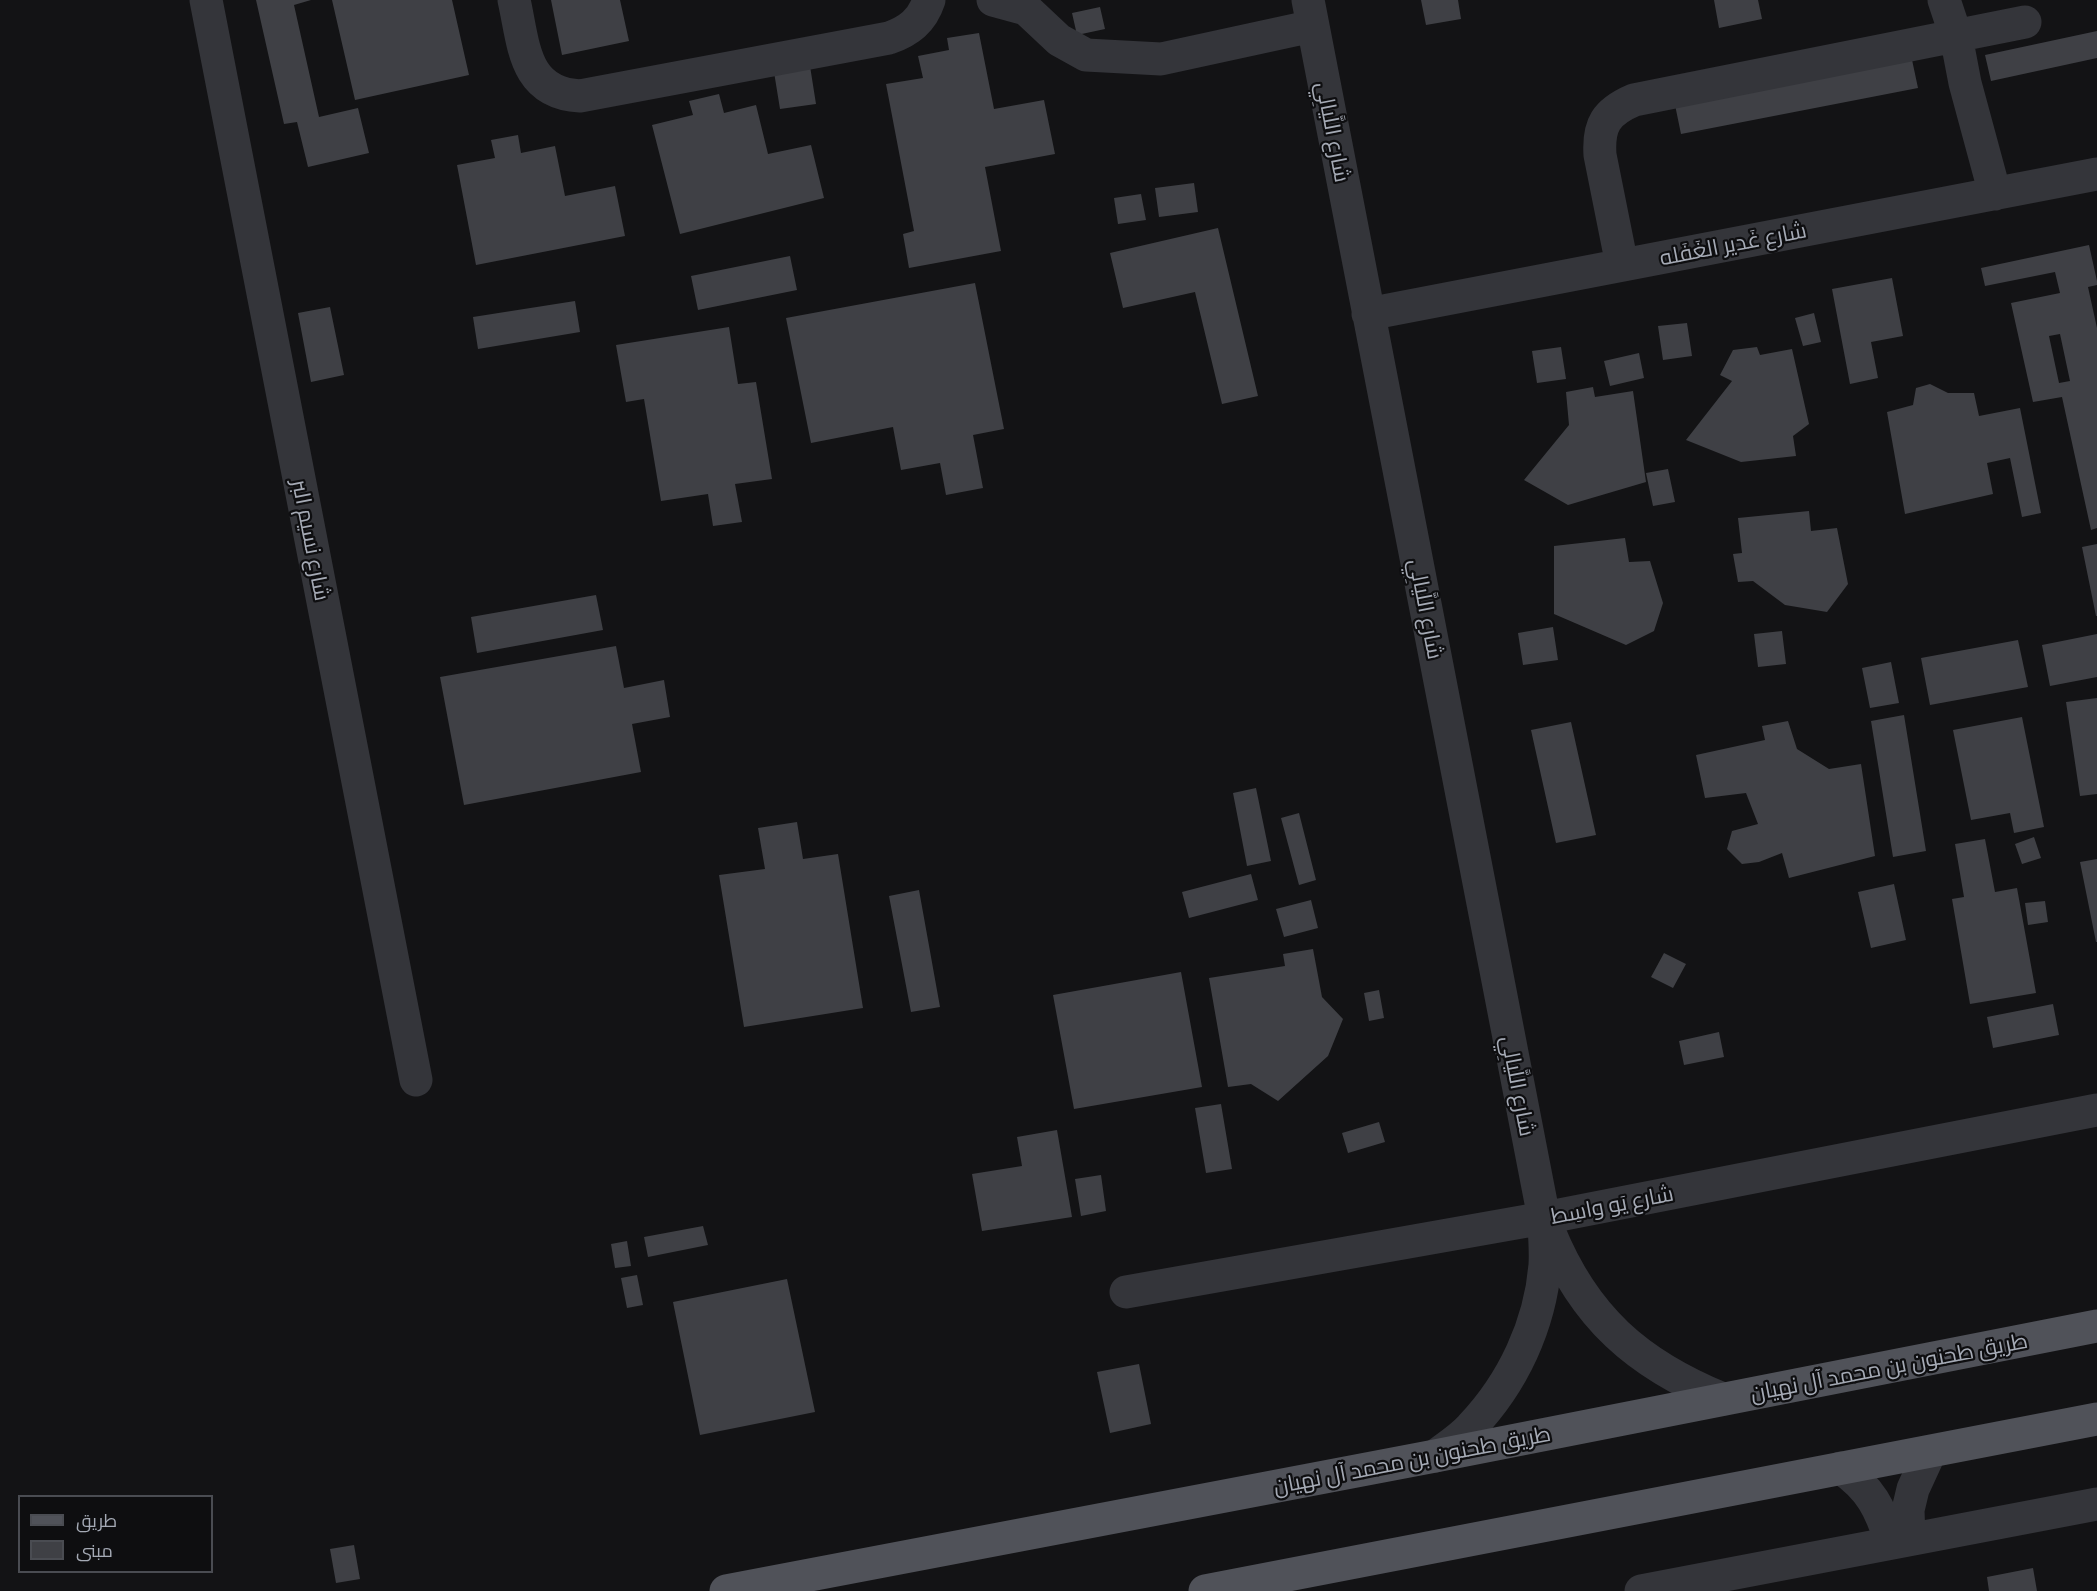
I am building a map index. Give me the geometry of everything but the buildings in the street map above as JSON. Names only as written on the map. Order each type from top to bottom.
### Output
[{"type":"main road","name":"طريق طحنون بن محمد آل نهيان","points":[[726,1591],[1436,1456],[2097,1326]]},
{"type":"main road","points":[[1205,1591],[2097,1419]]},
{"type":"street","name":"شارع نسيم البر","points":[[206,0],[416,1080]]},
{"type":"street","points":[[514,0],[532,70],[541,82],[552,90],[566,95],[580,96],[889,38],[903,33],[916,24],[925,12],[929,0]]},
{"type":"street","points":[[993,0],[1026,9],[1059,40],[1086,55],[1161,59],[1310,13]]},
{"type":"street","points":[[1944,0],[1956,36],[1965,83],[1995,194]]},
{"type":"street","name":"شارع اللَّيالِي","points":[[1310,13],[1544,1218],[1545,1264],[1537,1309],[1522,1352],[1493,1401],[1470,1428],[1436,1456]]},
{"type":"street","points":[[1622,265],[1600,155],[1599,138],[1605,120],[1617,107],[1634,100],[2025,22]]},
{"type":"street","name":"شارع غَدير الغَفَله","points":[[1368,314],[2097,174]]},
{"type":"street","name":"شارع يَو واسِط","points":[[1126,1292],[1544,1218],[2097,1110]]},
{"type":"street","name":"شارع اللَّيالِي","points":[[1544,1218],[1558,1253],[1576,1286],[1599,1316],[1655,1366],[1687,1384],[1723,1399]]},
{"type":"street","points":[[1900,1541],[1921,1470],[1930,1452]]},
{"type":"street","points":[[1841,1468],[1858,1480],[1872,1496],[1900,1541]]},
{"type":"street","points":[[1641,1591],[2097,1504]]}]
